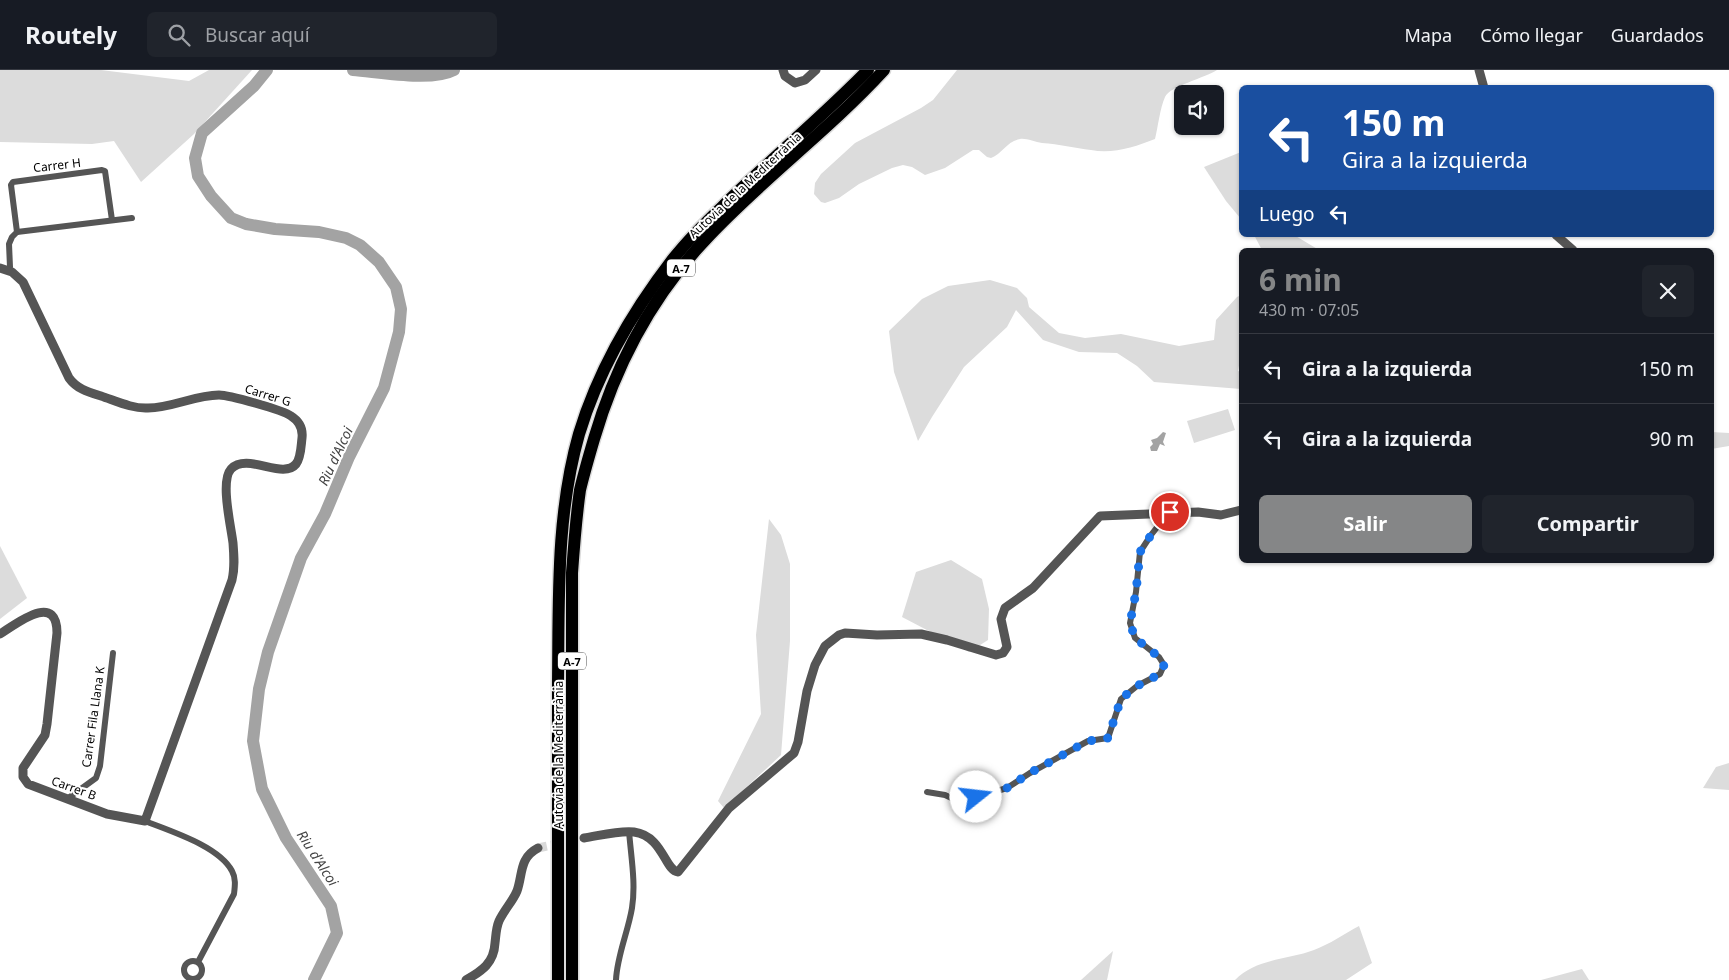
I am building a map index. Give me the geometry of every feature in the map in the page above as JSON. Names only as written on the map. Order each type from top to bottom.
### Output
[{"type":"highway","name":"Autovia de la Mediterrània","points":[[572,980],[572,573],[575,531],[584,472],[603,409],[616,375],[623,348],[648,293],[674,258],[705,223],[834,105],[868,70]]},
{"type":"highway","name":"Autovia de la Mediterrània","points":[[558,980],[559,580],[562,520],[579,433],[599,383],[671,280],[705,240],[749,197],[831,125],[884,70]]},
{"type":"street","points":[[783,70],[786,76],[794,82],[805,80],[816,70]]},
{"type":"street","points":[[1479,70],[1483,85]]},
{"type":"street","name":"Carrer H","points":[[4,269],[10,267],[9,244],[17,232],[10,185],[13,182],[102,170],[107,174],[112,220]]},
{"type":"street","points":[[17,232],[132,218]]},
{"type":"street","points":[[1560,237],[1571,248]]},
{"type":"street","name":"Carrer G","points":[[4,269],[22,282],[69,378],[81,389],[146,408],[222,395],[287,413],[298,421],[301,429],[299,457],[293,466],[286,469],[242,463],[229,471],[226,484],[234,552],[232,580],[145,821]]},
{"type":"street","points":[[584,838],[637,832],[649,838],[661,850],[671,869],[676,872],[680,870],[729,808],[794,753],[798,742],[807,692],[815,665],[825,646],[835,636],[845,633],[877,635],[914,634],[947,640],[992,654],[999,654],[1007,647],[1001,619],[1007,605],[1033,588],[1082,537],[1096,518],[1107,514],[1170,512],[1198,512],[1221,515],[1239,510]]},
{"type":"street","points":[[927,792],[945,794],[960,802],[1007,788],[1088,741],[1108,738],[1121,699],[1137,686],[1160,674],[1164,665],[1159,657],[1135,638],[1130,623],[1136,592],[1140,552],[1170,512]]},
{"type":"street","name":"Carrer B","points":[[0,634],[36,612],[46,612],[54,619],[56,633],[48,724],[45,735],[23,768],[23,776],[28,784],[107,814],[145,821],[210,850],[228,865],[234,873],[234,894],[198,962]]},
{"type":"street","name":"Carrer Fila Llana K","points":[[67,799],[96,778],[100,766],[113,653]]},
{"type":"street","points":[[616,980],[633,900],[633,870],[629,832]]},
{"type":"street","points":[[466,980],[483,970],[491,960],[498,924],[517,890],[522,866],[532,852],[538,848]]},
{"type":"shaded area","points":[[0,70],[101,70],[189,81],[209,70],[252,70],[194,134],[141,182],[114,141],[92,144],[0,142]]},
{"type":"shaded area","points":[[957,70],[1217,70],[1182,85],[1174,85],[1174,89],[1165,97],[1155,139],[1140,145],[1124,149],[1099,151],[1020,139],[1015,140],[991,158],[979,150],[973,150],[945,168],[925,175],[912,167],[903,165],[892,168],[859,184],[839,198],[825,203],[821,202],[814,194],[815,183],[821,174],[855,143],[933,100]]},
{"type":"shaded area","points":[[1239,153],[1239,217],[1226,201],[1204,167]]},
{"type":"shaded area","points":[[1255,237],[1297,237],[1316,248],[1261,248]]},
{"type":"shaded area","points":[[990,280],[1017,288],[1027,298],[1029,307],[1059,333],[1085,338],[1121,334],[1179,346],[1214,340],[1216,320],[1239,296],[1239,389],[1154,382],[1137,366],[1117,353],[1079,352],[1043,340],[1016,310],[1007,327],[964,367],[918,441],[894,372],[889,331],[922,299],[948,286]]},
{"type":"shaded area","points":[[1228,409],[1235,430],[1194,443],[1187,421]]},
{"type":"shaded area","points":[[1163,432],[1166,433],[1163,442],[1165,446],[1160,444],[1157,451],[1151,451],[1150,447],[1153,444],[1151,440],[1157,438]]},
{"type":"shaded area","points":[[1714,432],[1729,433],[1729,446],[1714,448]]},
{"type":"shaded area","points":[[769,519],[781,535],[790,564],[790,641],[781,755],[724,808],[718,801],[761,714],[756,635]]},
{"type":"shaded area","points":[[0,546],[27,598],[0,619]]},
{"type":"shaded area","points":[[951,560],[982,579],[989,609],[988,640],[969,652],[902,617],[916,572]]},
{"type":"shaded area","points":[[1729,763],[1729,790],[1703,788],[1716,767]]},
{"type":"shaded area","points":[[1359,926],[1372,963],[1346,980],[1235,980],[1243,973],[1262,963],[1314,950]]},
{"type":"shaded area","points":[[1113,951],[1107,980],[1081,980]]},
{"type":"shaded area","points":[[1582,969],[1589,980],[1541,980]]},
{"type":"waterway","name":"Riu d'Alcoi","points":[[267,70],[254,86],[202,133],[195,158],[198,176],[211,196],[231,218],[246,224],[275,229],[319,232],[346,238],[360,245],[379,262],[396,287],[401,309],[399,332],[384,388],[349,457],[325,514],[301,558],[268,652],[259,689],[253,741],[262,789],[286,838],[331,906],[337,933],[314,980]]},
{"type":"waterway","name":"Riu d'Alcoi","points":[[353,70],[419,76],[444,74],[454,70]]},
{"type":"tunnel","points":[[538,848],[577,840]]},
{"type":"route","points":[[976,797],[1007,788],[1088,741],[1108,738],[1121,699],[1137,686],[1160,674],[1164,665],[1159,657],[1135,638],[1130,623],[1136,592],[1140,552],[1159,524],[1170,512]]}]
